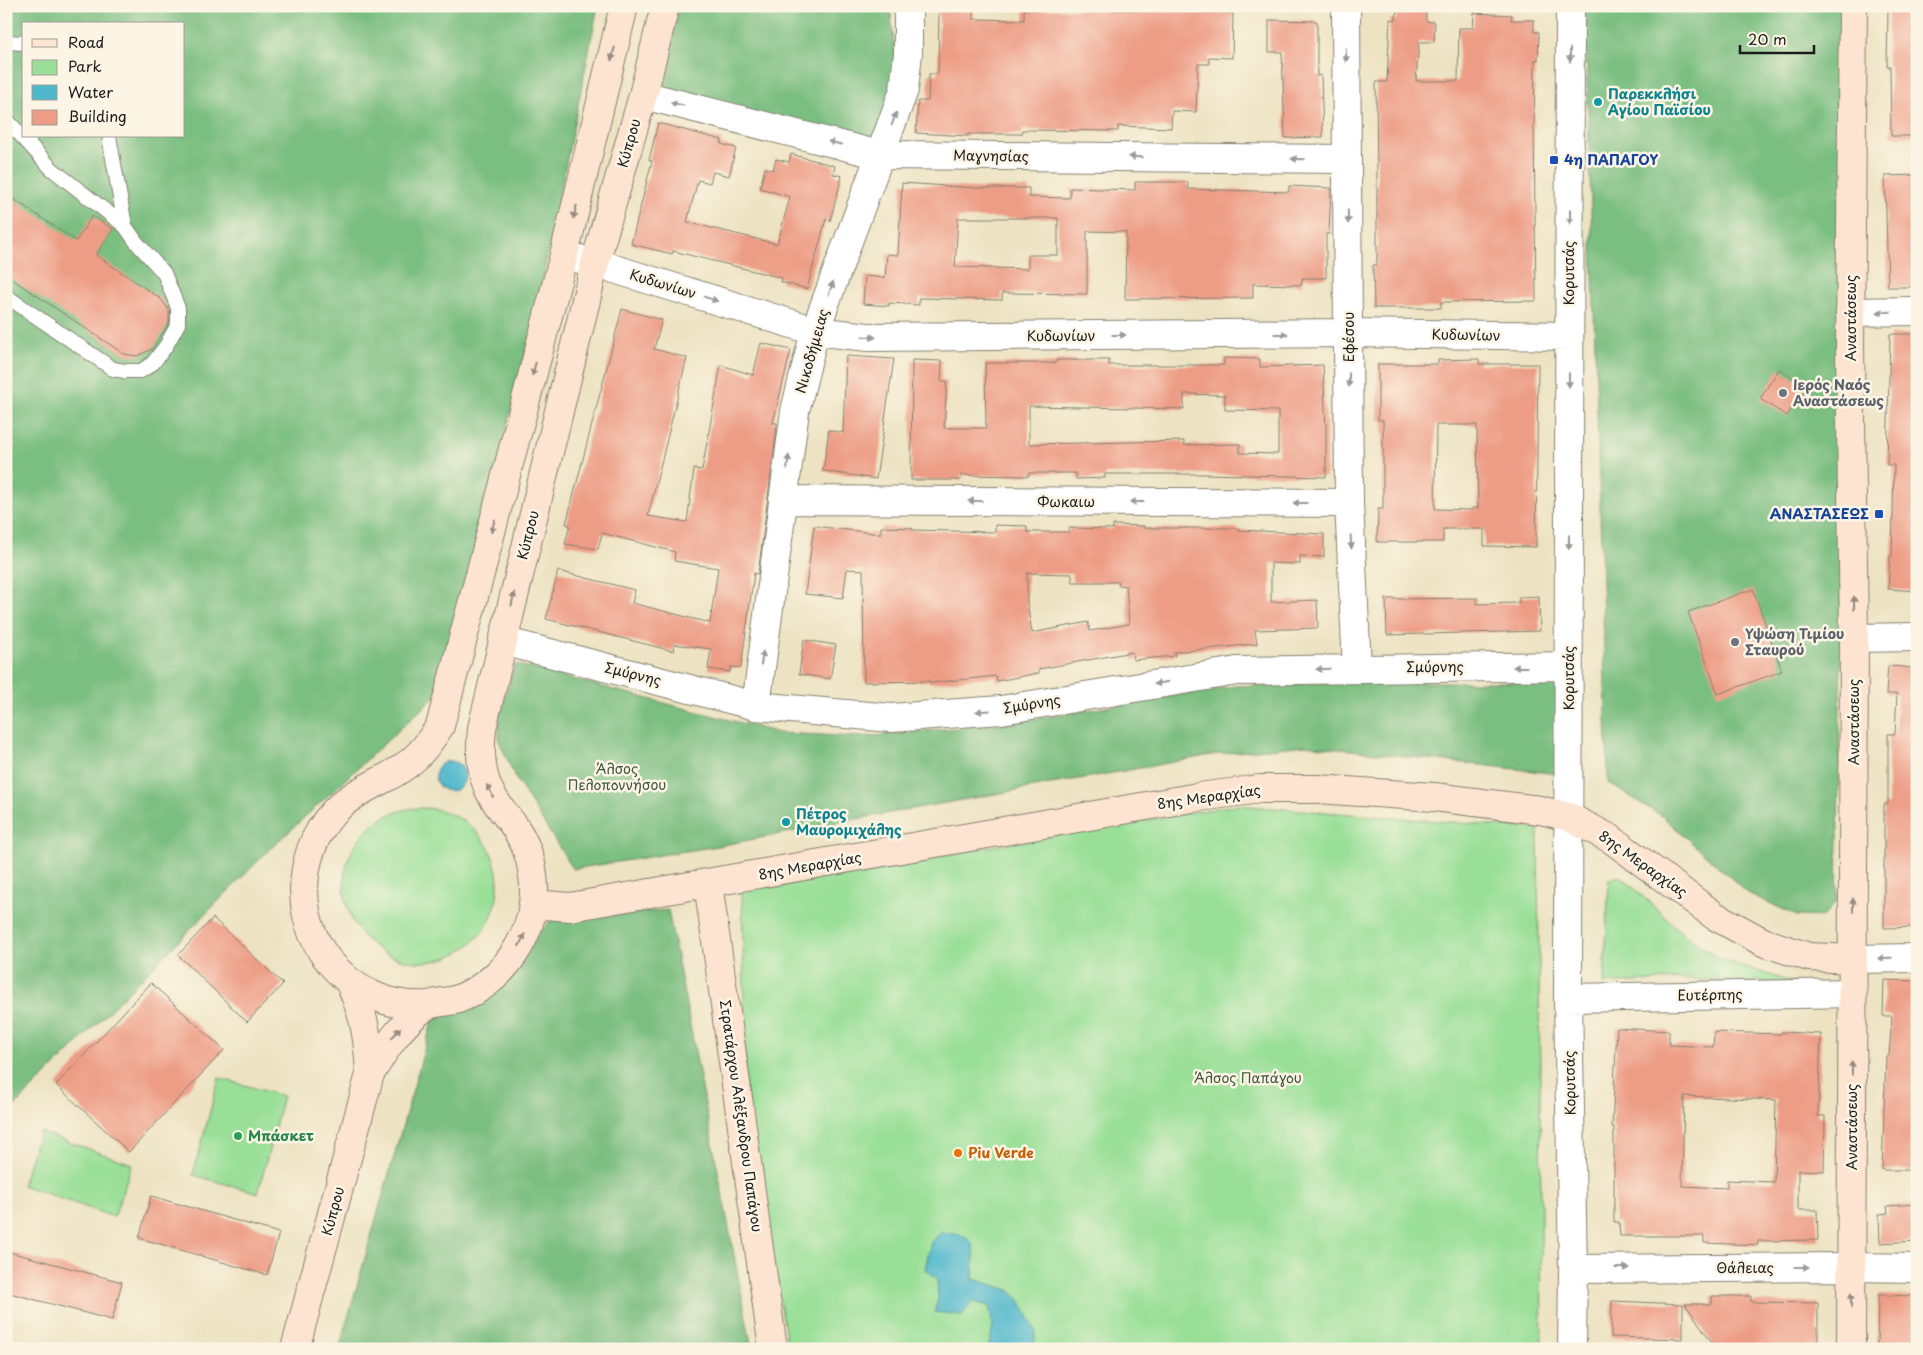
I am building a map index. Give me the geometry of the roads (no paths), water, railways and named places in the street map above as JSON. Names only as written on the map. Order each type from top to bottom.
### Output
[{"type":"street","name":"Κύπρου","points":[[624,6],[564,255],[440,726],[428,744],[405,767],[358,792],[340,806],[325,823],[314,842],[307,864],[304,886],[305,909],[311,931],[321,951],[335,969],[350,983],[372,995],[393,1003],[414,1006],[427,1005],[456,1000],[475,992],[508,963],[519,947],[528,928],[533,904],[534,886],[531,865],[524,845],[514,826],[488,789],[482,771],[480,749],[482,728],[595,263],[643,95],[665,6]]},
{"type":"street","name":"Νικοδήμειας","points":[[756,706],[795,411],[815,331],[904,90],[908,53],[908,6]]},
{"type":"street","name":"Εφέσου","points":[[1346,6],[1349,333],[1348,503],[1357,668]]},
{"type":"street","name":"Κορυτσάς","points":[[1570,6],[1568,998],[1573,1269],[1572,1349]]},
{"type":"street","name":"Αναστάσεως","points":[[1851,1349],[1854,638],[1850,312],[1853,6]]},
{"type":"street","name":"Μαγνησίας","points":[[643,95],[880,155],[1347,159]]},
{"type":"street","name":"Κυδωνίων","points":[[564,255],[815,331],[868,337],[1349,333],[1569,336]]},
{"type":"street","points":[[1850,312],[1917,311]]},
{"type":"street","name":"Φωκαιω","points":[[783,500],[1348,503]]},
{"type":"street","points":[[1854,638],[1917,638]]},
{"type":"street","name":"Σμύρνης","points":[[503,641],[756,706],[890,718],[1001,710],[1237,671],[1569,666]]},
{"type":"street","name":"8ης Μεραρχίας","points":[[533,904],[570,907],[1192,798],[1260,789],[1317,789],[1434,797],[1540,810],[1569,817],[1611,839],[1715,916],[1762,942],[1809,957],[1853,958]]},
{"type":"street","name":"Στρατάρχου Αλέξανδρου Παπάγου","points":[[708,883],[773,1349]]},
{"type":"street","points":[[1853,958],[1917,958]]},
{"type":"street","name":"Κύπρου","points":[[350,983],[362,1009],[368,1041],[370,1074]]},
{"type":"street","name":"Ευτέρπης","points":[[1568,998],[1852,993]]},
{"type":"street","name":"Κύπρου","points":[[295,1349],[370,1074],[389,1041],[404,1024],[427,1005]]},
{"type":"street","name":"Θάλειας","points":[[1573,1269],[1917,1268]]},
{"type":"lane","points":[[6,42],[22,43]]},
{"type":"lane","points":[[6,119],[22,136]]},
{"type":"lane","points":[[6,296],[113,368],[125,371],[141,371],[153,363],[166,346],[178,324],[178,308],[164,273],[137,243],[125,226],[52,169],[23,138]]},
{"type":"lane","points":[[109,138],[125,226]]},
{"type":"water","points":[[450,761],[461,765],[465,776],[461,787],[450,791],[439,787],[435,776],[439,765]]},
{"type":"water","points":[[942,1232],[955,1234],[969,1240],[974,1251],[973,1279],[1009,1290],[1020,1300],[1036,1332],[1033,1349],[988,1349],[993,1327],[989,1306],[973,1302],[962,1315],[934,1312],[938,1299],[937,1278],[925,1269],[931,1242]]},
{"type":"place","name":"Παρεκκλήσι Αγίου Παϊσίου","points":[[1598,102]]},
{"type":"place","name":"4η ΠΑΠΑΓΟΥ","points":[[1554,160]]},
{"type":"place","name":"Ιερός Ναός Αναστάσεως","points":[[1783,393]]},
{"type":"place","name":"ΑΝΑΣΤΑΣΕΩΣ","points":[[1879,514]]},
{"type":"place","name":"Υψώση Τιμίου Σταυρού","points":[[1735,642]]},
{"type":"place","name":"Πέτρος Μαυρομιχάλης","points":[[786,822]]},
{"type":"place","name":"Μπάσκετ","points":[[238,1136]]},
{"type":"place","name":"Piu Verde","points":[[958,1153]]},
{"type":"park label","name":"Άλσος Πελοποννήσου","points":[[617,778]]},
{"type":"park label","name":"Άλσος Παπάγου","points":[[1248,1078]]}]
